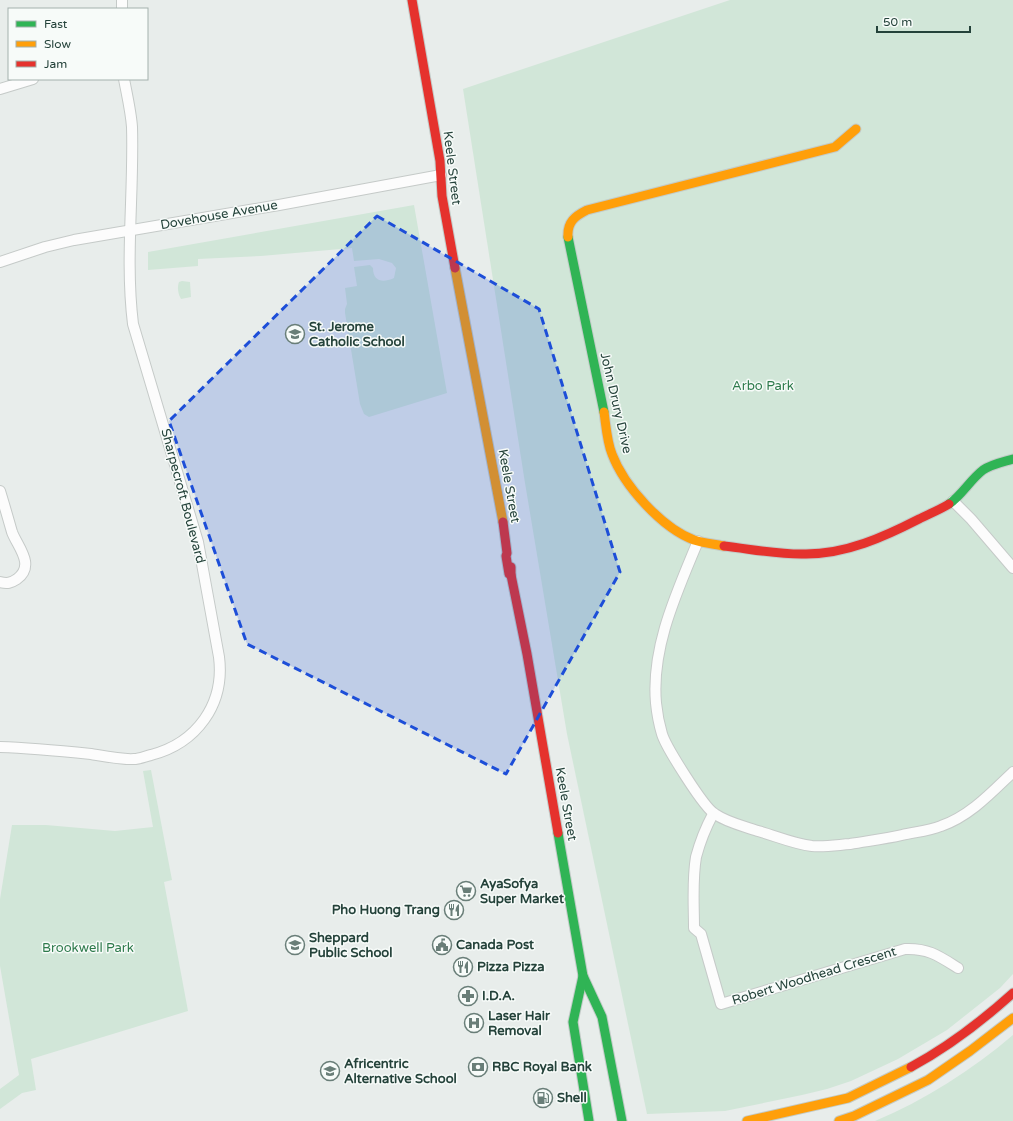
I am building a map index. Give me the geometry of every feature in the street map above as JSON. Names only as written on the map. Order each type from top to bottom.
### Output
[{"type":"main road","name":"Keele Street","points":[[412,0],[440,161],[442,196],[502,518],[509,574],[511,576],[528,654],[583,976],[602,1017],[622,1121]]},
{"type":"main road","name":"John Drury Drive","points":[[856,129],[835,147],[587,210],[578,214],[571,220],[568,226],[568,235],[612,454],[623,476],[637,496],[650,511],[665,523],[698,541],[764,552],[795,554],[823,554],[864,543],[901,528],[953,501],[984,470],[993,465],[1013,459]]},
{"type":"main road","name":"Keele Street","points":[[583,976],[573,1022],[590,1121]]},
{"type":"main road","points":[[747,1121],[849,1098],[901,1074],[946,1047],[972,1029],[1013,993]]},
{"type":"main road","points":[[839,1121],[854,1116],[928,1080],[970,1051],[1013,1018]]},
{"type":"street","points":[[0,90],[30,80]]},
{"type":"street","name":"Sharpecroft Boulevard","points":[[0,747],[72,752],[134,759],[157,754],[177,745],[197,728],[210,710],[218,688],[220,673],[219,657],[198,542],[133,324],[131,306],[132,126],[124,80]]},
{"type":"street","name":"Dovehouse Avenue","points":[[0,262],[45,247],[74,240],[279,205],[441,175]]},
{"type":"street","points":[[0,491],[13,533],[19,543],[25,563],[24,570],[20,577],[11,583],[0,582]]},
{"type":"street","points":[[953,501],[971,519],[1013,568]]},
{"type":"street","points":[[698,541],[670,614],[660,648],[656,680],[656,704],[662,734],[694,788],[713,814],[726,821],[800,844],[813,846],[826,846],[891,838],[942,826],[953,821],[985,799],[1013,772]]},
{"type":"street","name":"Robert Woodhead Crescent","points":[[713,814],[705,830],[696,857],[693,883],[694,928],[701,934],[721,1004],[896,950],[915,948],[932,952],[941,956],[958,968]]},
{"type":"highlighted area","points":[[377,216],[539,309],[620,572],[506,774],[247,644],[169,421]]},
{"type":"green space","name":"Arbo Park","points":[[730,0],[1013,0],[1013,974],[1000,988],[947,1030],[898,1059],[851,1081],[802,1095],[725,1111],[647,1114],[567,734],[525,483],[463,89]]},
{"type":"green space","points":[[414,205],[447,393],[369,417],[364,414],[360,404],[345,313],[347,304],[345,288],[357,286],[354,267],[370,265],[373,268],[373,273],[377,279],[386,281],[394,278],[396,268],[392,263],[379,259],[354,261],[352,248],[261,256],[198,259],[198,266],[148,270],[148,252]]},
{"type":"green space","points":[[179,282],[190,282],[191,297],[181,299],[178,286]]},
{"type":"green space","name":"Brookwell Park","points":[[151,770],[172,880],[164,882],[188,1011],[31,1059],[36,1090],[22,1093],[0,1109],[0,1089],[19,1075],[0,966],[0,899],[12,825],[46,825],[115,831],[153,827],[143,771]]},
{"type":"green space","points":[[1013,1035],[1013,1121],[875,1121],[930,1094],[965,1072]]},
{"type":"traffic: fast","points":[[568,237],[604,412]]},
{"type":"traffic: fast","points":[[949,504],[983,470],[1013,459]]},
{"type":"traffic: fast","points":[[558,833],[583,976],[602,1017],[622,1121]]},
{"type":"traffic: fast","points":[[583,976],[573,1022],[589,1121]]},
{"type":"traffic: slow","points":[[568,237],[570,223],[575,217],[587,210],[835,147],[856,129]]},
{"type":"traffic: slow","points":[[455,268],[503,522]]},
{"type":"traffic: slow","points":[[604,412],[610,449],[625,479],[635,492],[657,516],[682,534],[697,541],[724,546]]},
{"type":"traffic: slow","points":[[839,1121],[854,1116],[928,1080],[970,1051],[1013,1018]]},
{"type":"traffic: slow","points":[[747,1121],[848,1098],[911,1067]]},
{"type":"traffic: jam","points":[[412,0],[440,161],[442,196],[455,268]]},
{"type":"traffic: jam","points":[[724,546],[775,553],[796,554],[836,551],[850,548],[878,538],[906,526],[949,504]]},
{"type":"traffic: jam","points":[[503,522],[507,553],[506,556],[509,574],[511,575]]},
{"type":"traffic: jam","points":[[511,567],[511,575],[527,654],[558,833]]},
{"type":"traffic: jam","points":[[911,1067],[964,1033],[1013,993]]},
{"type":"place","name":"St. Jerome Catholic School","points":[[295,334]]},
{"type":"place","name":"AyaSofya Super Market","points":[[466,891]]},
{"type":"place","name":"Pho Huong Trang","points":[[454,910]]},
{"type":"place","name":"Sheppard Public School","points":[[295,945]]},
{"type":"place","name":"Canada Post","points":[[442,945]]},
{"type":"place","name":"Pizza Pizza","points":[[463,967]]},
{"type":"place","name":"I.D.A.","points":[[468,996]]},
{"type":"place","name":"Laser Hair Removal","points":[[474,1023]]},
{"type":"place","name":"RBC Royal Bank","points":[[478,1067]]},
{"type":"place","name":"Africentric Alternative School","points":[[330,1071]]},
{"type":"place","name":"Shell","points":[[543,1098]]}]
